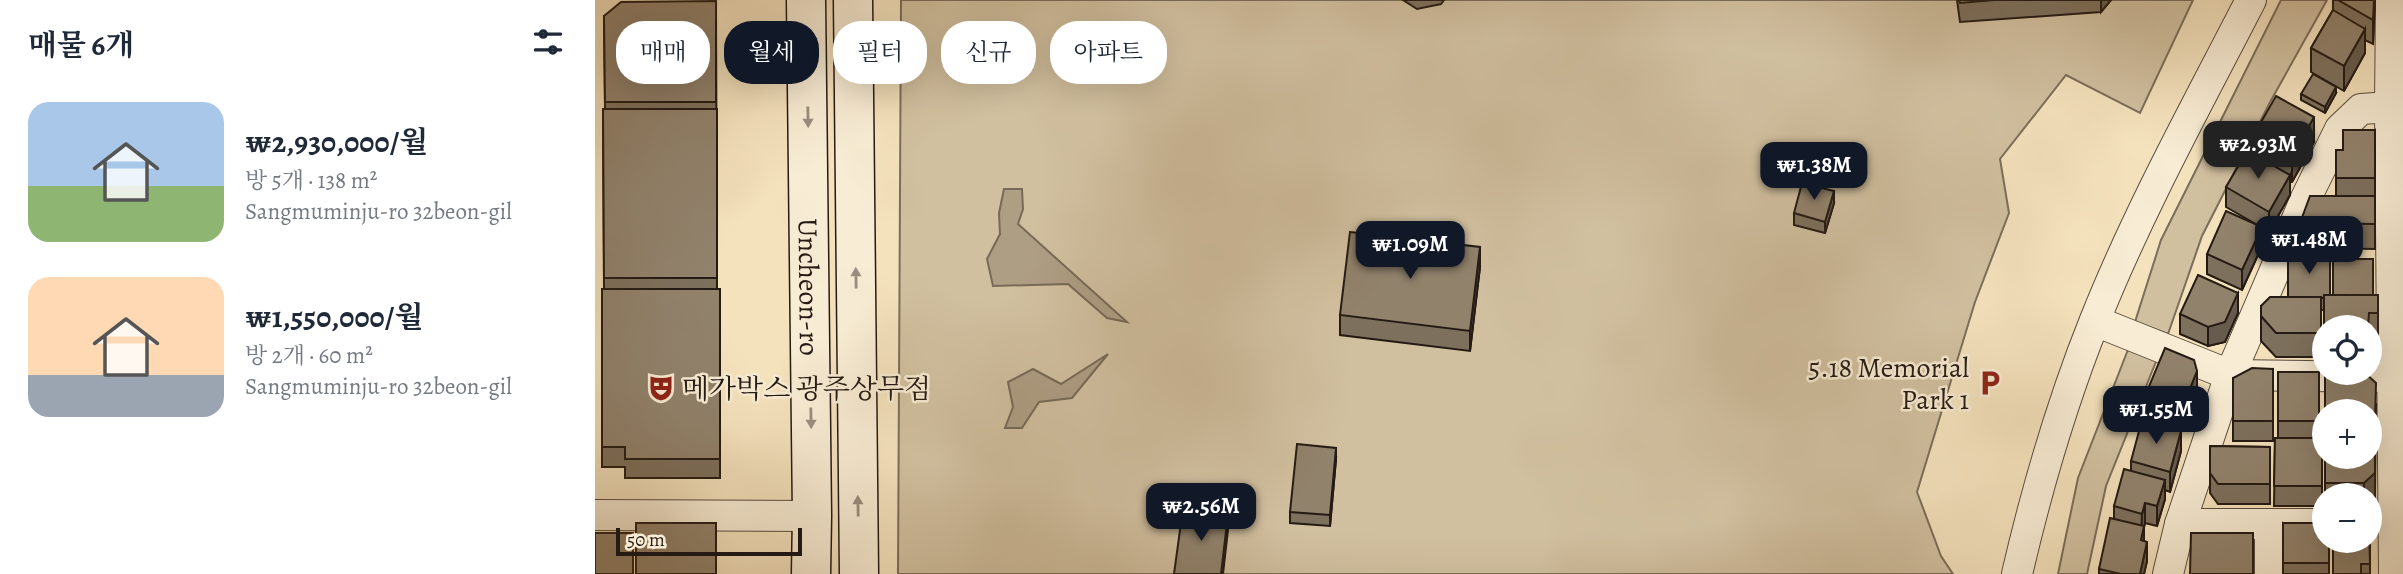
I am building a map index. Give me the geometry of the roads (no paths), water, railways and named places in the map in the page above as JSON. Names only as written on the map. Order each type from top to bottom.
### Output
[{"type":"street","name":"Uncheon-ro","points":[[806,0],[811,574]]},
{"type":"street","name":"Uncheon-ro","points":[[853,0],[859,574]]},
{"type":"street","points":[[2017,574],[2050,447],[2095,321],[2141,216],[2251,0]]},
{"type":"street","points":[[2382,509],[2391,377],[2391,0]]},
{"type":"street","points":[[2168,574],[2180,524],[2230,375],[2307,198],[2340,129],[2361,109],[2390,107]]},
{"type":"street","points":[[2095,321],[2230,375],[2391,377]]},
{"type":"street","points":[[595,515],[812,516]]},
{"type":"street","points":[[2180,524],[2312,524]]},
{"type":"street","points":[[2270,524],[2270,574]]},
{"type":"street","points":[[2382,528],[2394,574]]},
{"type":"place","name":"5.18 Memorial Park 1","points":[[1990,383]]},
{"type":"place","name":"메가박스 광주상무점","points":[[661,388]]}]
